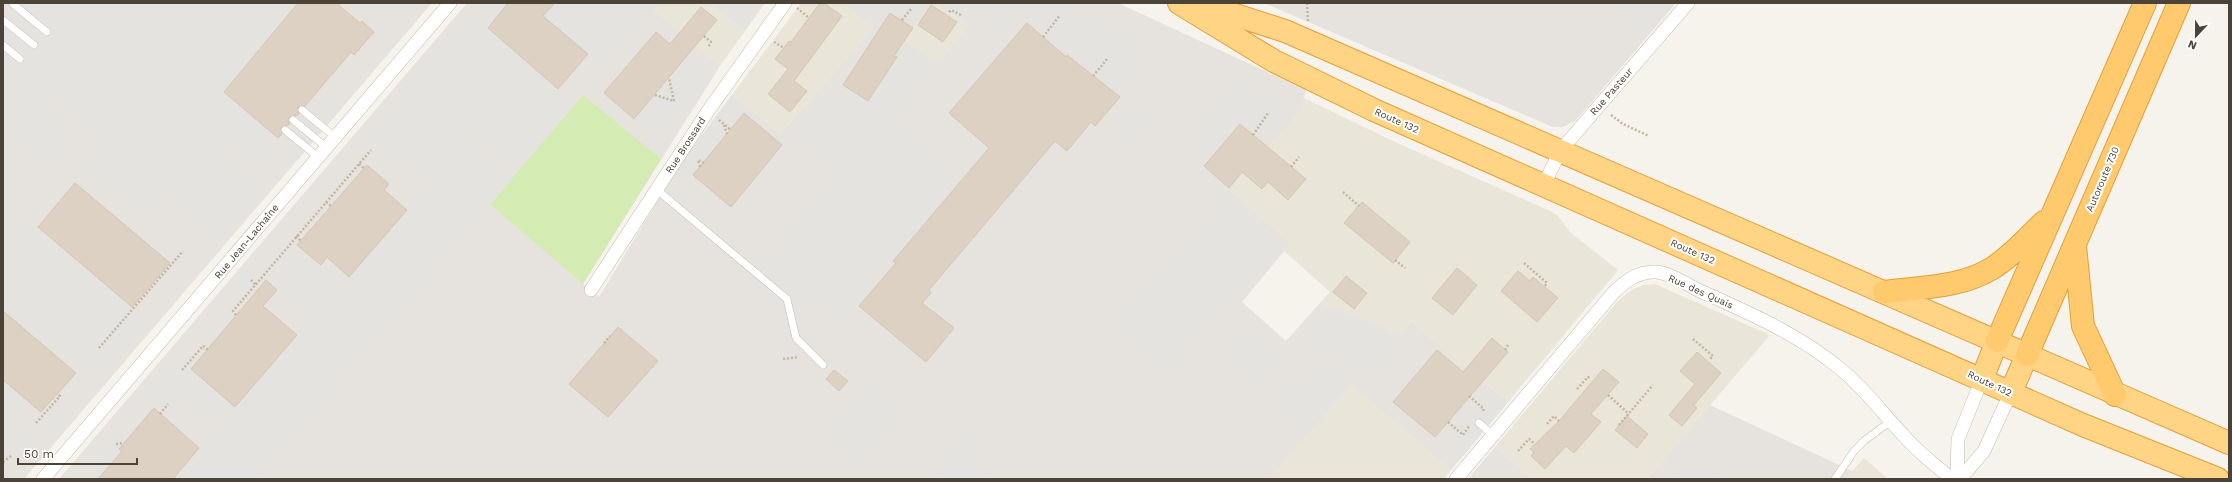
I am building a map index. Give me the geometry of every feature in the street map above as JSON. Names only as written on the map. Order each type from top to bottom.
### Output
[{"type":"highway","name":"Route 132","points":[[1179,3],[1265,56],[1328,88],[2083,425],[2218,479]]},
{"type":"highway","points":[[1198,3],[1285,31],[1997,340],[2115,395],[2229,443]]},
{"type":"highway","points":[[1982,379],[1997,340],[2145,3]]},
{"type":"highway","name":"Autoroute 730","points":[[2027,355],[2074,243],[2179,3]]},
{"type":"highway","points":[[1328,88],[1343,57]]},
{"type":"highway","points":[[1884,292],[1954,284],[1976,277],[1999,263],[2051,216]]},
{"type":"highway","points":[[2074,243],[2083,326],[2115,395]]},
{"type":"highway","points":[[2011,392],[2027,355]]},
{"type":"street","name":"Rue Jean-Lachaîne","points":[[43,479],[450,3]]},
{"type":"street","name":"Rue Pasteur","points":[[1544,185],[1560,151],[1688,3]]},
{"type":"street","name":"Rue Brossard","points":[[592,290],[656,189],[736,69],[790,5]]},
{"type":"street","name":"Rue des Quais","points":[[1456,479],[1614,292],[1627,280],[1639,274],[1657,272],[1791,333],[1844,372],[1915,448],[1952,479]]},
{"type":"street","points":[[1958,479],[1958,439],[1982,379]]},
{"type":"street","points":[[1958,479],[1984,450],[2011,392]]},
{"type":"lane","points":[[13,4],[47,32]]},
{"type":"lane","points":[[3,20],[34,45]]},
{"type":"lane","points":[[3,45],[20,59]]},
{"type":"lane","points":[[302,110],[335,137]]},
{"type":"lane","points":[[293,120],[322,152]]},
{"type":"lane","points":[[285,130],[322,152]]},
{"type":"lane","points":[[656,189],[787,299],[796,338],[823,365]]},
{"type":"lane","points":[[1835,479],[1854,451],[1891,421]]},
{"type":"lane","points":[[1479,423],[1493,435]]},
{"type":"path","points":[[790,5],[809,18]]},
{"type":"path","points":[[902,20],[911,9]]},
{"type":"path","points":[[949,12],[951,10],[961,15]]},
{"type":"path","points":[[1043,37],[1060,15]]},
{"type":"path","points":[[704,36],[711,42],[708,48]]},
{"type":"path","points":[[1093,76],[1108,58]]},
{"type":"path","points":[[655,95],[674,101],[669,78]]},
{"type":"path","points":[[1600,104],[1623,124],[1649,136]]},
{"type":"path","points":[[1253,135],[1268,113]]},
{"type":"path","points":[[724,124],[727,134]]},
{"type":"path","points":[[236,315],[233,311],[371,150]]},
{"type":"path","points":[[1292,167],[1299,157]]},
{"type":"path","points":[[700,167],[698,160],[704,163]]},
{"type":"path","points":[[358,164],[364,168]]},
{"type":"path","points":[[1343,192],[1359,206]]},
{"type":"path","points":[[326,202],[331,206]]},
{"type":"path","points":[[296,236],[301,241]]},
{"type":"path","points":[[98,348],[167,267],[183,251]]},
{"type":"path","points":[[1395,260],[1405,268]]},
{"type":"path","points":[[1524,263],[1547,283],[1545,286]]},
{"type":"path","points":[[251,280],[256,285]]},
{"type":"path","points":[[604,343],[610,336]]},
{"type":"path","points":[[1693,339],[1713,356],[1710,359]]},
{"type":"path","points":[[1505,350],[1508,345]]},
{"type":"path","points":[[182,370],[203,346],[208,350]]},
{"type":"path","points":[[783,359],[801,356]]},
{"type":"path","points":[[1577,389],[1588,377],[1590,379]]},
{"type":"path","points":[[1619,425],[1653,385]]},
{"type":"path","points":[[36,423],[60,396],[57,394]]},
{"type":"path","points":[[1608,395],[1629,414]]},
{"type":"path","points":[[1469,396],[1484,409]]},
{"type":"path","points":[[160,414],[168,404]]},
{"type":"path","points":[[1547,424],[1554,416],[1559,421]]},
{"type":"path","points":[[1448,422],[1462,435]]},
{"type":"path","points":[[1518,451],[1529,439],[1534,444]]},
{"type":"path","points":[[116,444],[124,443]]},
{"type":"path","points":[[3,462],[11,456]]},
{"type":"shaded area","points":[[3,3],[432,3],[24,479],[3,479]]},
{"type":"shaded area","points":[[14,3],[298,3],[224,92],[278,138],[312,99],[317,103],[342,108],[298,159],[282,145],[261,167],[234,143],[220,159],[260,193],[221,239],[167,193],[144,218],[81,165],[103,138],[41,85],[37,90],[62,112],[50,129],[65,143],[46,166],[3,130],[3,15]]},
{"type":"shaded area","points":[[345,3],[421,3],[409,17],[393,4],[396,13],[380,32]]},
{"type":"shaded area","points":[[467,3],[660,3],[654,10],[720,66],[583,284],[599,297],[680,164],[732,95],[780,134],[873,28],[844,3],[931,3],[905,40],[937,64],[969,25],[935,3],[1118,3],[1306,90],[1301,111],[1230,190],[1290,244],[1242,302],[1286,341],[1320,303],[1400,334],[1411,321],[1508,402],[1451,470],[1351,384],[1269,479],[59,479]]},
{"type":"shaded area","points":[[477,3],[508,3],[488,28],[575,104],[515,174],[443,112],[438,118],[511,180],[475,223],[402,160],[399,163],[367,135],[410,84],[408,82]]},
{"type":"shaded area","points":[[552,3],[660,3],[605,68],[543,16],[553,5]]},
{"type":"shaded area","points":[[660,3],[709,3],[745,31],[720,66],[654,10]]},
{"type":"shaded area","points":[[709,3],[765,3],[745,31]]},
{"type":"shaded area","points":[[801,3],[844,3],[873,28],[780,134],[732,95]]},
{"type":"shaded area","points":[[844,3],[931,3],[915,26],[892,11],[878,32]]},
{"type":"shaded area","points":[[931,3],[935,3],[969,25],[937,64],[905,40]]},
{"type":"shaded area","points":[[935,3],[1057,3],[1092,18],[1146,53],[1121,95],[1024,16],[1008,34],[981,11],[969,25]]},
{"type":"shaded area","points":[[1264,3],[1676,3],[1576,120],[1563,127],[1553,127]]},
{"type":"shaded area","points":[[1607,3],[1665,3],[1639,32]]},
{"type":"shaded area","points":[[908,42],[937,64],[892,118],[959,175],[838,319],[815,300],[793,326],[778,330],[772,305],[737,276],[757,252],[767,259],[812,206],[843,177],[789,135],[828,90],[835,96],[843,85],[868,101]]},
{"type":"shaded area","points":[[686,58],[712,79],[661,139],[634,119]]},
{"type":"shaded area","points":[[1235,82],[1293,114],[1277,133],[1260,134],[1244,120],[1207,162],[1187,144]]},
{"type":"shaded area","points":[[732,95],[748,108],[693,175],[680,164]]},
{"type":"shaded area","points":[[1304,98],[1395,142],[1550,211],[1558,216],[1571,233],[1618,270],[1508,402],[1411,321],[1400,334],[1320,303],[1330,292],[1284,251],[1289,244],[1230,190],[1301,111]]},
{"type":"shaded area","points":[[1135,104],[1152,118],[1125,149],[1107,136]]},
{"type":"shaded area","points":[[426,186],[472,226],[285,444],[283,442],[265,462],[195,402],[192,405],[185,400],[172,416],[156,403],[119,449],[122,451],[100,477],[85,465],[122,421],[132,429],[142,417],[134,415],[137,396],[152,391],[179,359],[235,407],[297,335],[311,318],[273,287],[280,279],[291,289],[294,285],[262,259],[282,235],[341,286]]},
{"type":"shaded area","points":[[1227,195],[1282,243],[1163,374],[1112,328]]},
{"type":"shaded area","points":[[10,207],[147,324],[97,381],[3,300],[3,215]]},
{"type":"shaded area","points":[[245,262],[261,276],[248,290],[232,278]]},
{"type":"shaded area","points":[[1655,284],[1770,335],[1647,479],[1532,479],[1495,447],[1619,300],[1632,290],[1643,285]]},
{"type":"shaded area","points":[[1334,308],[1400,334],[1395,349],[1372,370],[1303,342]]},
{"type":"shaded area","points":[[1247,323],[1281,354],[1260,386],[1220,351]]},
{"type":"shaded area","points":[[1323,364],[1348,386],[1309,432],[1289,415],[1270,390],[1281,391],[1292,388],[1319,365]]},
{"type":"shaded area","points":[[3,380],[24,398],[5,420],[33,444],[18,461],[3,445]]},
{"type":"shaded area","points":[[1351,383],[1451,470],[1444,479],[1269,479]]},
{"type":"shaded area","points":[[867,385],[899,412],[854,462],[835,446],[839,437],[831,415],[839,416],[849,412],[857,404],[866,390]]},
{"type":"shaded area","points":[[1497,394],[1508,402],[1463,456],[1452,447]]},
{"type":"shaded area","points":[[53,399],[69,413],[50,435],[34,421]]},
{"type":"shaded area","points":[[1710,405],[1852,471],[1845,479],[1647,479]]},
{"type":"shaded area","points":[[972,428],[986,464],[988,479],[944,479],[935,471]]},
{"type":"shaded area","points":[[220,429],[265,468],[255,479],[176,479]]},
{"type":"shaded area","points":[[1495,447],[1532,479],[1468,479]]},
{"type":"shaded area","points":[[1864,458],[1888,479],[1845,479]]},
{"type":"shaded area","points":[[1685,465],[1728,479],[1673,479]]},
{"type":"green space","points":[[583,95],[661,159],[583,284],[490,204]]},
{"type":"building","points":[[298,3],[336,3],[360,23],[362,21],[374,32],[354,55],[351,52],[305,106],[298,107],[299,114],[289,117],[288,120],[290,124],[281,127],[282,134],[278,138],[224,92]]},
{"type":"building","points":[[508,3],[555,3],[543,16],[588,54],[558,89],[488,28]]},
{"type":"building","points":[[820,3],[824,3],[842,16],[794,81],[807,91],[790,112],[768,94],[788,69],[775,59],[789,41],[791,42]]},
{"type":"building","points":[[931,5],[957,22],[943,42],[918,25]]},
{"type":"building","points":[[701,7],[717,20],[634,119],[604,93],[656,32],[670,44]]},
{"type":"building","points":[[890,13],[913,28],[894,56],[897,57],[868,101],[843,85]]},
{"type":"building","points":[[1027,23],[1066,57],[1067,55],[1120,97],[1095,126],[1091,122],[1067,151],[1055,141],[929,290],[931,293],[922,303],[954,328],[926,362],[859,306],[896,263],[893,261],[989,148],[949,113]]},
{"type":"building","points":[[744,113],[782,145],[731,207],[693,175]]},
{"type":"building","points":[[1240,124],[1306,179],[1288,200],[1268,182],[1262,189],[1242,172],[1229,188],[1204,166]]},
{"type":"building","points":[[367,165],[389,184],[384,190],[407,210],[349,277],[327,257],[321,265],[297,245]]},
{"type":"building","points":[[75,183],[170,263],[132,307],[38,227]]},
{"type":"building","points":[[1362,202],[1410,242],[1393,263],[1344,223]]},
{"type":"building","points":[[1457,268],[1477,285],[1453,315],[1432,298]]},
{"type":"building","points":[[1518,271],[1530,281],[1533,277],[1558,298],[1537,322],[1501,291]]},
{"type":"building","points":[[1346,276],[1367,293],[1354,309],[1333,292]]},
{"type":"building","points":[[266,280],[277,290],[263,306],[297,335],[235,407],[191,369]]},
{"type":"building","points":[[3,311],[76,373],[41,412],[3,380]]},
{"type":"building","points":[[618,327],[658,361],[608,417],[569,384]]},
{"type":"building","points":[[1492,338],[1508,352],[1435,437],[1393,402],[1437,350],[1463,372]]},
{"type":"building","points":[[1697,352],[1721,373],[1694,405],[1697,408],[1682,426],[1669,415],[1695,384],[1680,371]]},
{"type":"building","points":[[1603,369],[1619,382],[1591,414],[1601,422],[1574,453],[1566,446],[1545,469],[1531,456],[1534,452],[1530,449],[1559,421]]},
{"type":"building","points":[[834,370],[848,381],[839,391],[826,379]]},
{"type":"building","points":[[154,408],[199,448],[173,479],[98,479],[122,451],[119,449]]},
{"type":"building","points":[[1627,416],[1648,434],[1637,448],[1615,430]]}]
